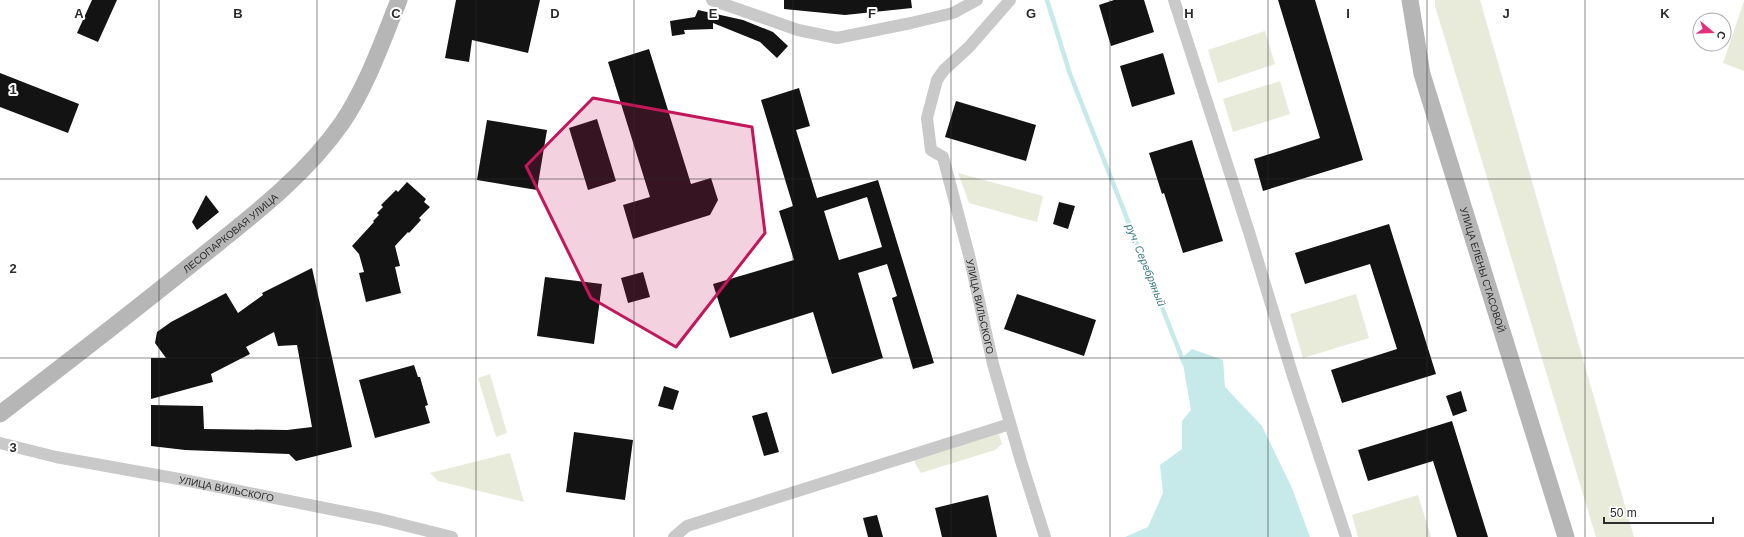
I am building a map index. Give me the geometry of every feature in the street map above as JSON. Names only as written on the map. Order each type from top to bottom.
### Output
[{"type":"main road","name":"ЛЕСОПАРКОВАЯ УЛИЦА","points":[[0,414],[158,291],[292,181],[328,141],[349,112],[375,60],[399,0]]},
{"type":"main road","name":"УЛИЦА ЕЛЕНЫ СТАСОВОЙ","points":[[1410,0],[1422,74],[1566,537]]},
{"type":"street","points":[[712,0],[798,30],[837,38],[953,13],[977,0]]},
{"type":"street","name":"УЛИЦА ВИЛЬСКОГО","points":[[1010,0],[969,47],[944,70],[937,80],[927,118],[931,150],[943,157],[968,255],[993,364],[1045,537]]},
{"type":"street","points":[[1174,0],[1249,232],[1292,373],[1346,537]]},
{"type":"street","points":[[674,537],[687,526],[1010,424]]},
{"type":"street","name":"УЛИЦА ВИЛЬСКОГО","points":[[0,444],[56,458],[179,479],[380,519],[452,537]]},
{"type":"highlighted area","points":[[593,98],[752,127],[765,233],[676,347],[591,298],[526,166]]},
{"type":"green space","points":[[1435,0],[1480,0],[1634,537],[1596,537],[1435,6]]},
{"type":"green space","points":[[1744,1],[1744,71],[1723,63],[1727,52],[1732,52],[1732,36]]},
{"type":"green space","points":[[1265,31],[1275,64],[1218,83],[1208,50]]},
{"type":"green space","points":[[1280,81],[1290,114],[1233,132],[1223,99]]},
{"type":"green space","points":[[958,173],[1043,196],[1037,222],[969,203]]},
{"type":"green space","points":[[1356,294],[1369,338],[1303,358],[1290,314]]},
{"type":"green space","points":[[490,374],[507,433],[496,437],[478,378]]},
{"type":"green space","points":[[999,434],[1002,444],[995,450],[921,473],[914,460]]},
{"type":"green space","points":[[510,453],[524,502],[438,481],[430,473]]},
{"type":"green space","points":[[1418,495],[1431,537],[1358,537],[1352,515]]},
{"type":"water","points":[[1192,349],[1223,360],[1225,387],[1262,426],[1292,488],[1310,537],[1125,537],[1148,527],[1163,493],[1160,465],[1182,449],[1182,421],[1191,410],[1182,358]]},
{"type":"building","points":[[92,0],[117,0],[98,42],[77,33]]},
{"type":"building","points":[[456,0],[540,0],[528,53],[472,40],[469,62],[445,58]]},
{"type":"building","points":[[784,0],[911,0],[912,8],[845,15],[784,9]]},
{"type":"building","points":[[1114,0],[1144,0],[1154,32],[1111,46],[1099,5]]},
{"type":"building","points":[[1278,0],[1315,0],[1363,160],[1263,191],[1254,159],[1320,138]]},
{"type":"building","points":[[698,10],[743,20],[773,32],[788,46],[777,58],[760,42],[713,23],[713,29],[684,30],[685,34],[672,36],[670,21],[695,17]]},
{"type":"building","points":[[649,49],[691,184],[711,178],[718,200],[710,215],[633,239],[623,205],[650,197],[608,62]]},
{"type":"building","points":[[1163,53],[1175,94],[1132,107],[1120,66]]},
{"type":"building","points":[[0,73],[79,104],[68,133],[0,107]]},
{"type":"building","points":[[799,88],[810,126],[796,130],[817,198],[878,180],[934,363],[913,369],[892,298],[897,296],[887,264],[858,273],[883,358],[832,374],[813,312],[730,338],[713,284],[794,260],[779,211],[793,206],[761,100]],"holes":[[[867,197],[882,247],[839,260],[824,211]]]},
{"type":"building","points":[[956,101],[1036,125],[1026,161],[945,137]]},
{"type":"building","points":[[597,119],[616,181],[588,190],[569,128]]},
{"type":"building","points":[[487,120],[547,130],[537,190],[477,180]]},
{"type":"building","points":[[1192,140],[1223,241],[1183,253],[1164,193],[1162,194],[1149,153]]},
{"type":"building","points":[[407,182],[426,199],[424,202],[430,207],[419,218],[421,220],[395,246],[400,266],[395,267],[401,293],[366,302],[359,273],[364,272],[359,254],[352,246],[379,215],[377,213],[383,207],[381,205],[396,190],[398,192]]},
{"type":"building","points":[[206,195],[219,212],[197,230],[192,222]]},
{"type":"building","points":[[1059,202],[1075,206],[1068,229],[1053,224]]},
{"type":"building","points":[[1389,224],[1436,374],[1342,403],[1331,370],[1397,349],[1370,264],[1305,284],[1295,253]]},
{"type":"building","points":[[312,268],[352,447],[296,461],[289,454],[185,450],[151,446],[151,405],[203,406],[204,429],[287,430],[312,427],[297,345],[278,346],[274,332],[246,347],[250,354],[211,374],[213,382],[151,399],[151,358],[166,358],[155,343],[157,332],[171,322],[226,293],[238,313],[263,295],[262,293]]},
{"type":"building","points":[[643,272],[650,297],[628,303],[621,278]]},
{"type":"building","points":[[545,277],[602,284],[594,344],[537,336]]},
{"type":"building","points":[[1017,294],[1096,320],[1084,356],[1004,329]]},
{"type":"building","points":[[414,365],[418,377],[420,377],[428,405],[425,406],[430,423],[375,438],[359,380]]},
{"type":"building","points":[[664,386],[679,391],[673,410],[658,406]]},
{"type":"building","points":[[1461,391],[1467,411],[1453,416],[1446,396]]},
{"type":"building","points":[[767,412],[779,452],[764,456],[752,416]]},
{"type":"building","points":[[1452,421],[1488,537],[1457,537],[1433,461],[1368,481],[1358,450]]},
{"type":"building","points":[[574,432],[633,440],[625,500],[566,492]]},
{"type":"building","points":[[988,495],[997,537],[942,537],[935,508]]},
{"type":"building","points":[[877,515],[883,537],[868,537],[863,518]]},
{"type":"waterway","name":"руч. Серебряный","points":[[1047,0],[1070,74],[1184,363]]}]
